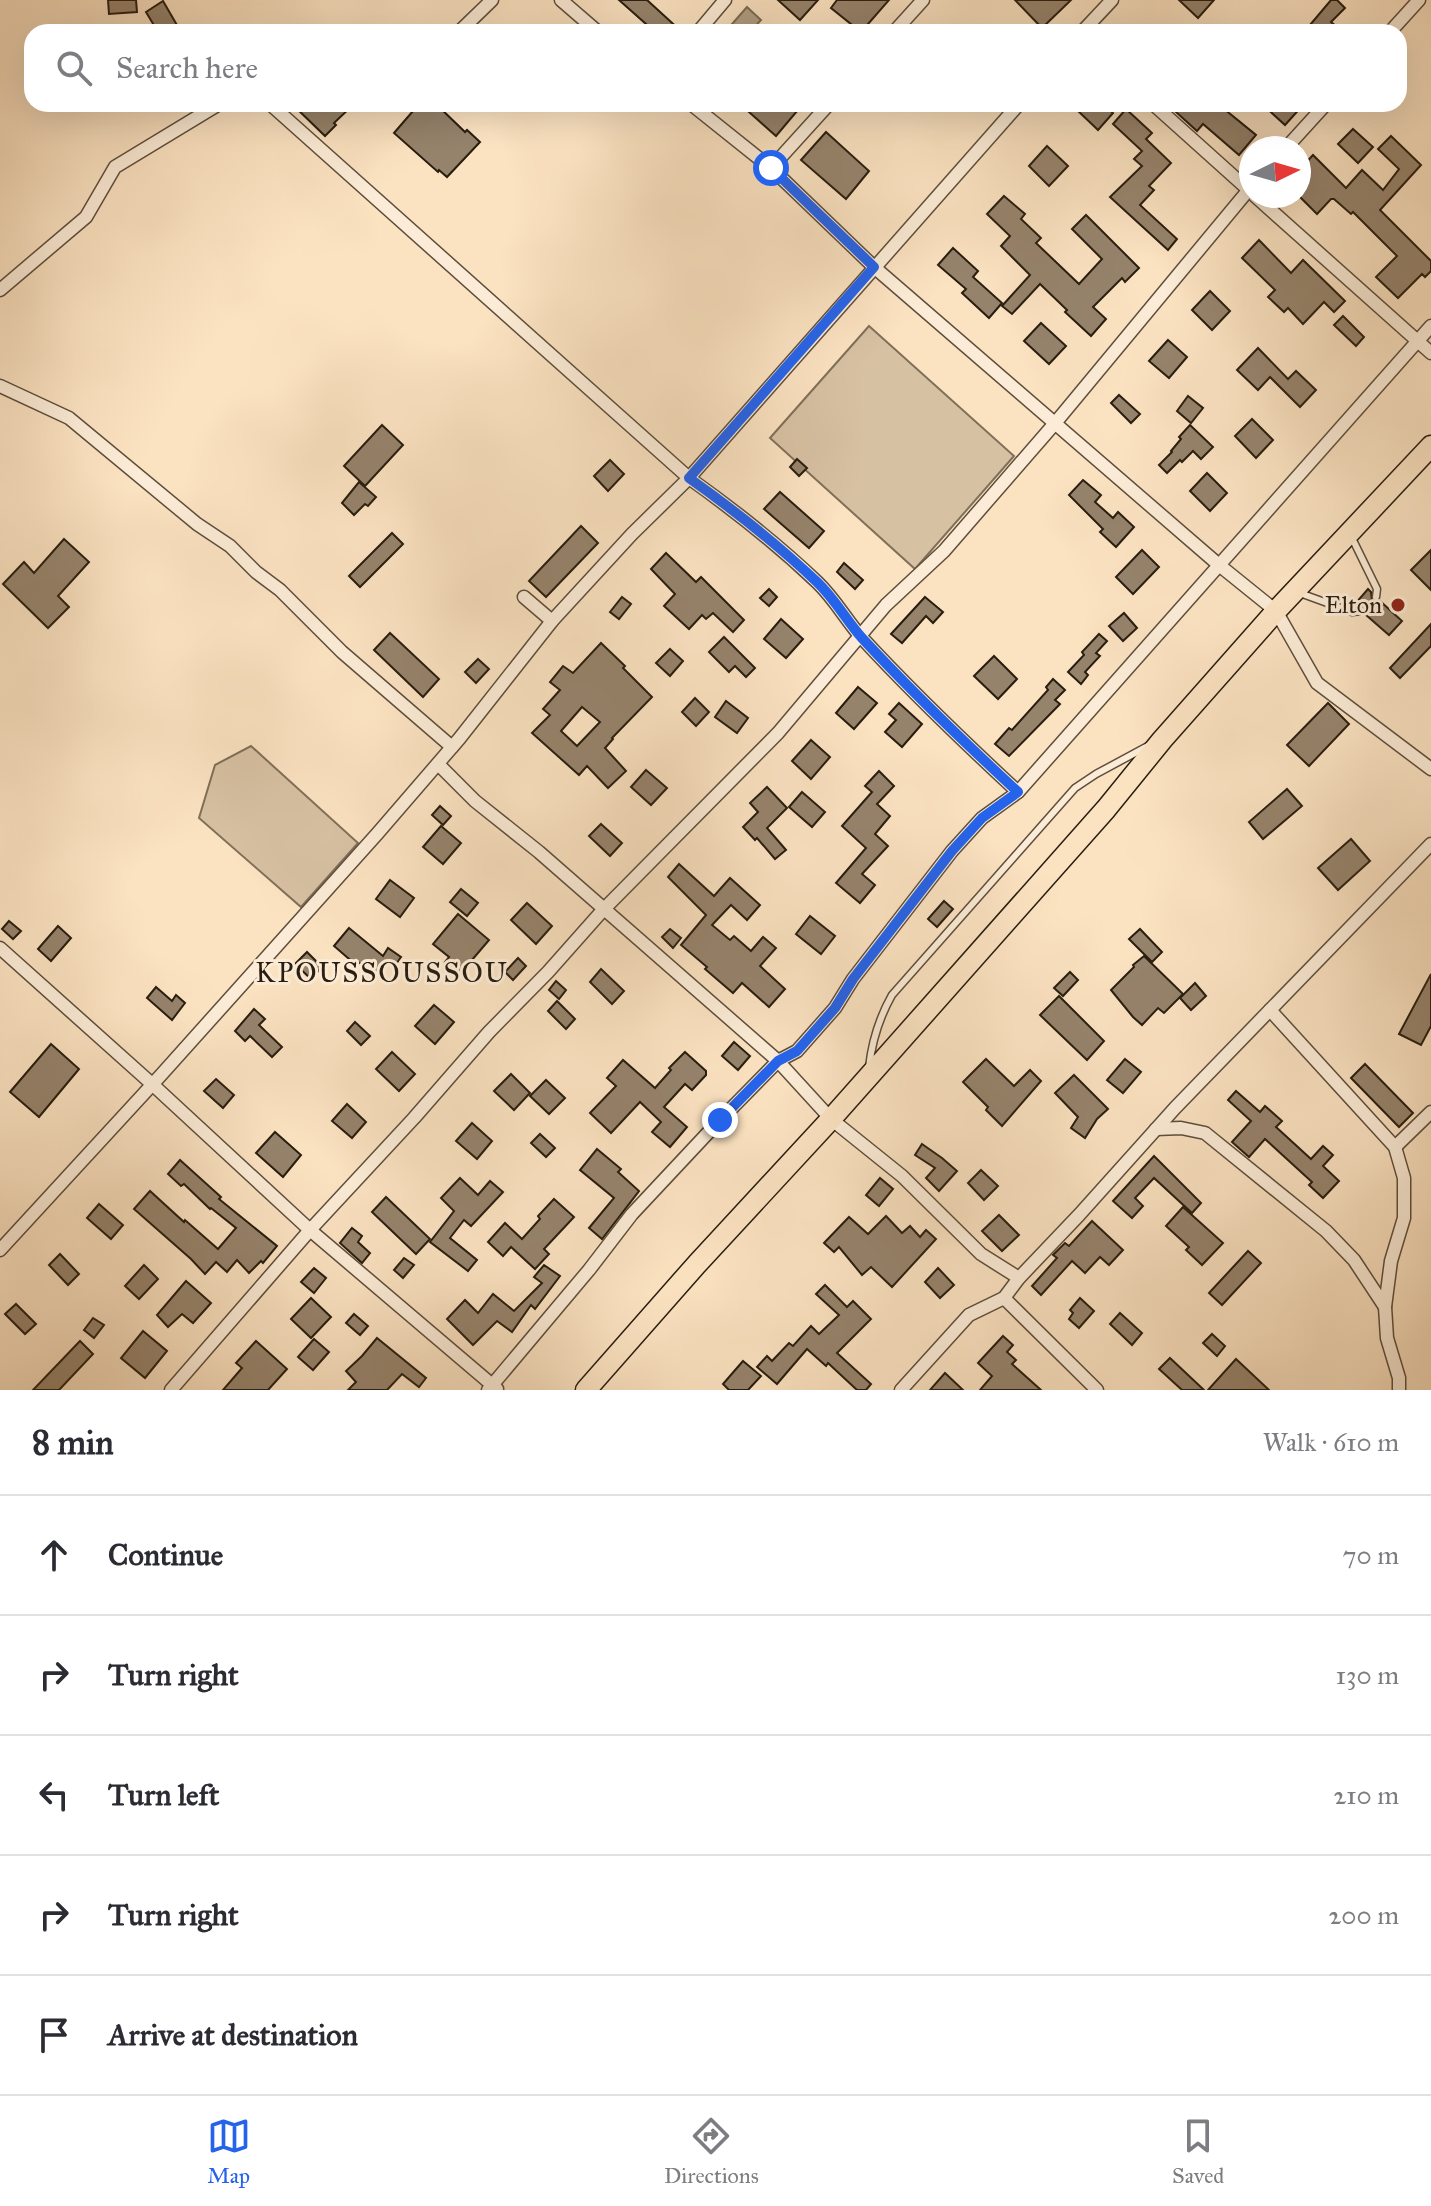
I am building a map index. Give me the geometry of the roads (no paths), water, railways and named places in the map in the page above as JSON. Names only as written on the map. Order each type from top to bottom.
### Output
[{"type":"highway","points":[[586,1390],[1106,809],[1276,611],[1431,446]]},
{"type":"street","points":[[467,24],[492,0]]},
{"type":"street","points":[[561,0],[589,24]]},
{"type":"street","points":[[705,24],[725,0]]},
{"type":"street","points":[[901,24],[923,0]]},
{"type":"street","points":[[1090,24],[1112,0]]},
{"type":"street","points":[[1397,24],[1419,0]]},
{"type":"street","points":[[0,290],[86,217],[115,167],[206,112]]},
{"type":"street","points":[[279,112],[689,478],[737,513],[818,583],[838,604],[859,635],[945,724],[1018,792]]},
{"type":"street","points":[[701,112],[771,168],[874,267],[1276,611],[1317,683],[1431,769]]},
{"type":"street","points":[[771,168],[822,112]]},
{"type":"street","points":[[0,1250],[438,764],[552,621],[632,534],[689,478],[1012,112]]},
{"type":"street","points":[[1162,112],[1239,180]]},
{"type":"street","points":[[1297,136],[1319,112]]},
{"type":"street","points":[[171,1390],[489,1032],[603,910],[778,733],[886,605],[944,551],[1239,205]]},
{"type":"street","points":[[1270,208],[1431,353]]},
{"type":"street","points":[[0,948],[310,1230],[493,1388],[632,1214],[778,1061],[797,1051],[835,1008],[853,979],[952,851],[982,818],[1018,792],[1431,326]]},
{"type":"street","points":[[0,386],[69,418],[197,524],[230,546],[280,590],[342,652],[452,747]]},
{"type":"street","points":[[524,597],[552,621]]},
{"type":"street","points":[[438,764],[475,801],[539,852],[778,1061],[831,1119],[902,1176],[981,1254],[1019,1278]]},
{"type":"street","points":[[901,1390],[969,1315],[1004,1298],[1156,1129],[1431,844]]},
{"type":"street","points":[[1270,1010],[1395,1147],[1404,1178],[1404,1218],[1391,1261],[1385,1307],[1387,1338],[1399,1378],[1399,1390]]},
{"type":"street","points":[[1395,1147],[1431,1112]]},
{"type":"street","points":[[1156,1129],[1181,1128],[1205,1133],[1326,1231],[1354,1260],[1385,1307]]},
{"type":"street","points":[[1004,1298],[1097,1390]]},
{"type":"lane","points":[[1348,532],[1377,589],[1376,597]]},
{"type":"lane","points":[[1294,591],[1352,612],[1362,611]]},
{"type":"lane","points":[[867,1078],[871,1048],[883,1011],[902,984],[1075,788],[1165,737]]},
{"type":"place","name":"Elton","points":[[1398,605]]},
{"type":"district","name":"KPOUSSOUSSOU","points":[[382,972]]}]
